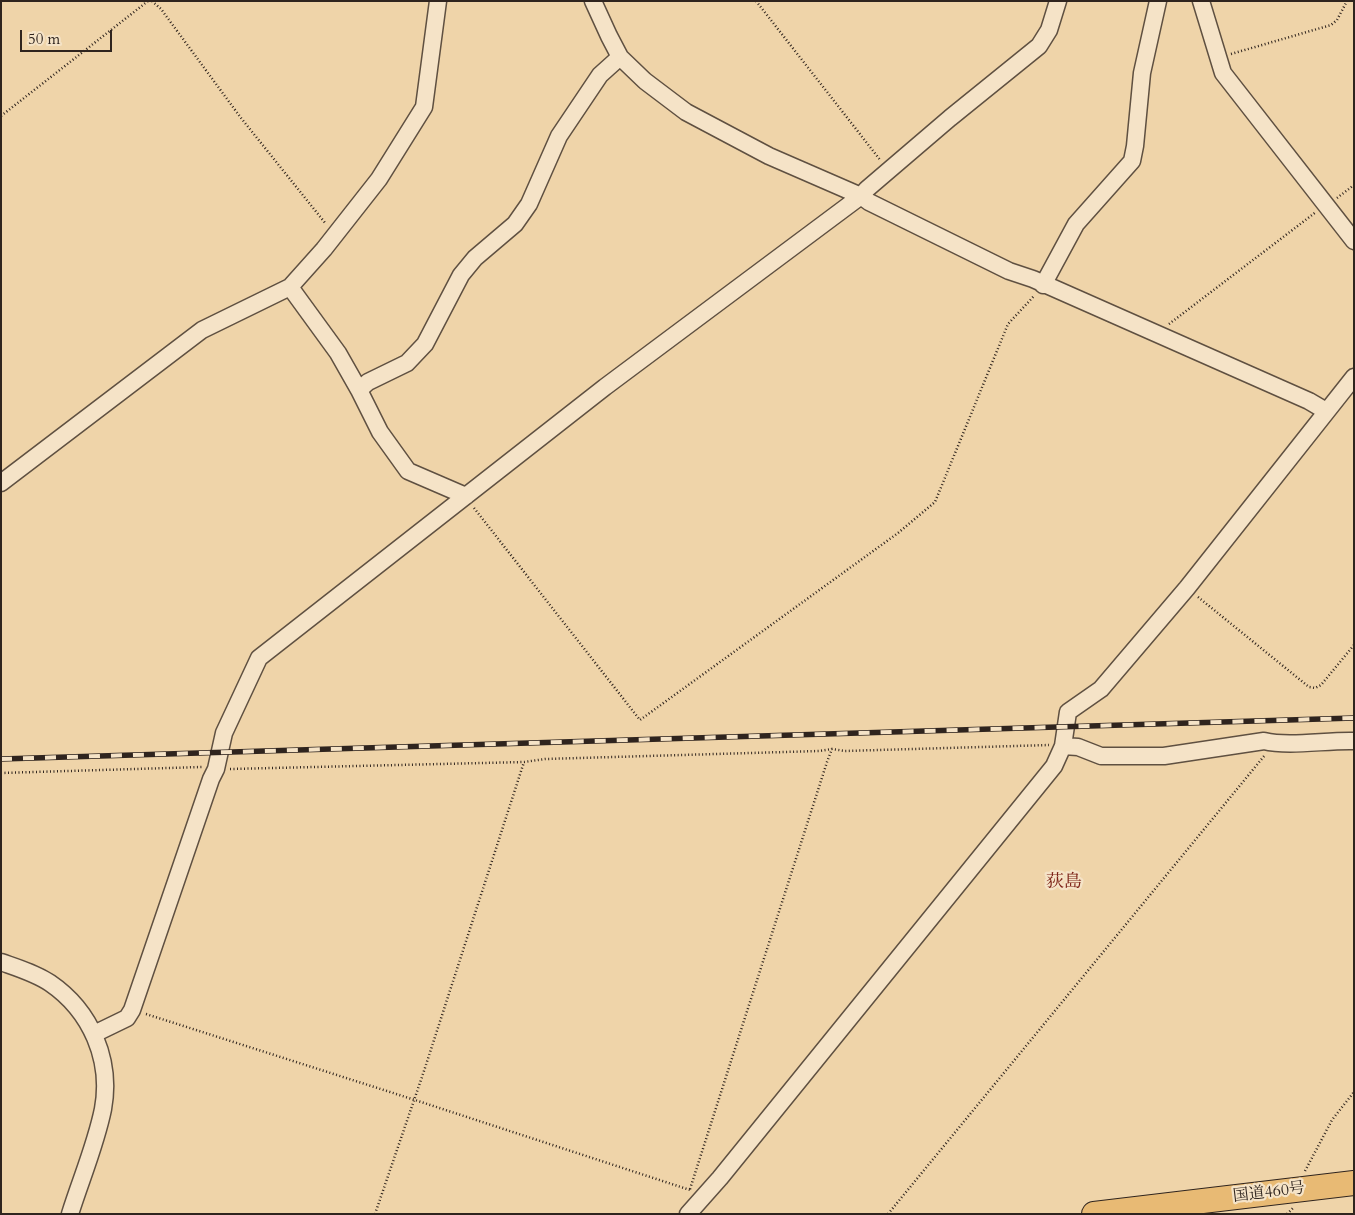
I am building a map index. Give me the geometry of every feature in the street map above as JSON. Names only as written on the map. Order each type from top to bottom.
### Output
[{"type":"highway","name":"国道460号","points":[[1094,1214],[1354,1183]]},
{"type":"street","points":[[1,483],[202,330],[290,287],[335,236],[379,179],[424,107],[438,1]]},
{"type":"street","points":[[593,1],[608,36],[620,57],[646,81],[686,112],[769,156],[861,196],[869,202],[1009,271],[1309,401],[1326,411]]},
{"type":"street","points":[[94,1034],[127,1018],[132,1010],[216,769],[224,733],[259,658],[605,387],[861,196],[867,188],[888,170],[1039,46],[1049,30],[1058,1]]},
{"type":"street","points":[[1043,285],[1076,224],[1132,161],[1142,73],[1158,1]]},
{"type":"street","points":[[1202,1],[1223,73],[1354,241]]},
{"type":"street","points":[[359,390],[368,382],[407,363],[425,344],[461,275],[475,258],[515,224],[529,204],[559,136],[600,75],[620,57]]},
{"type":"street","points":[[290,287],[338,353],[380,432],[408,471],[466,496]]},
{"type":"street","points":[[688,1214],[697,1193],[1054,766],[1063,746],[1068,712],[1101,689],[1187,588],[1354,377]]},
{"type":"street","points":[[1063,746],[1078,747],[1101,756],[1164,756],[1264,741],[1272,743],[1354,740]]},
{"type":"street","points":[[1,962],[34,974],[62,992],[85,1018],[94,1034],[103,1066],[104,1095],[97,1132],[70,1214]]},
{"type":"path","points":[[1,116],[148,1]]},
{"type":"path","points":[[152,1],[161,9],[257,138],[320,214],[335,236]]},
{"type":"path","points":[[756,1],[888,170]]},
{"type":"path","points":[[1217,54],[1230,54],[1331,25],[1337,20],[1347,1]]},
{"type":"path","points":[[1157,334],[1354,185]]},
{"type":"path","points":[[466,496],[640,720],[898,533],[935,502],[1008,324],[1043,285]]},
{"type":"path","points":[[1187,588],[1309,688],[1321,685],[1354,644]]},
{"type":"path","points":[[888,1214],[1262,760],[1272,743]]},
{"type":"path","points":[[1,773],[204,767],[242,770],[524,762],[545,759],[819,751],[832,749],[845,751],[1063,746]]},
{"type":"path","points":[[132,1010],[415,1100],[697,1193],[832,749]]},
{"type":"path","points":[[375,1214],[415,1100],[524,762]]},
{"type":"path","points":[[1287,1214],[1295,1206],[1295,1190],[1332,1120],[1354,1092]]},
{"type":"railway","points":[[1,759],[1354,718]]},
{"type":"district","name":"荻島","points":[[1064,883]]}]
